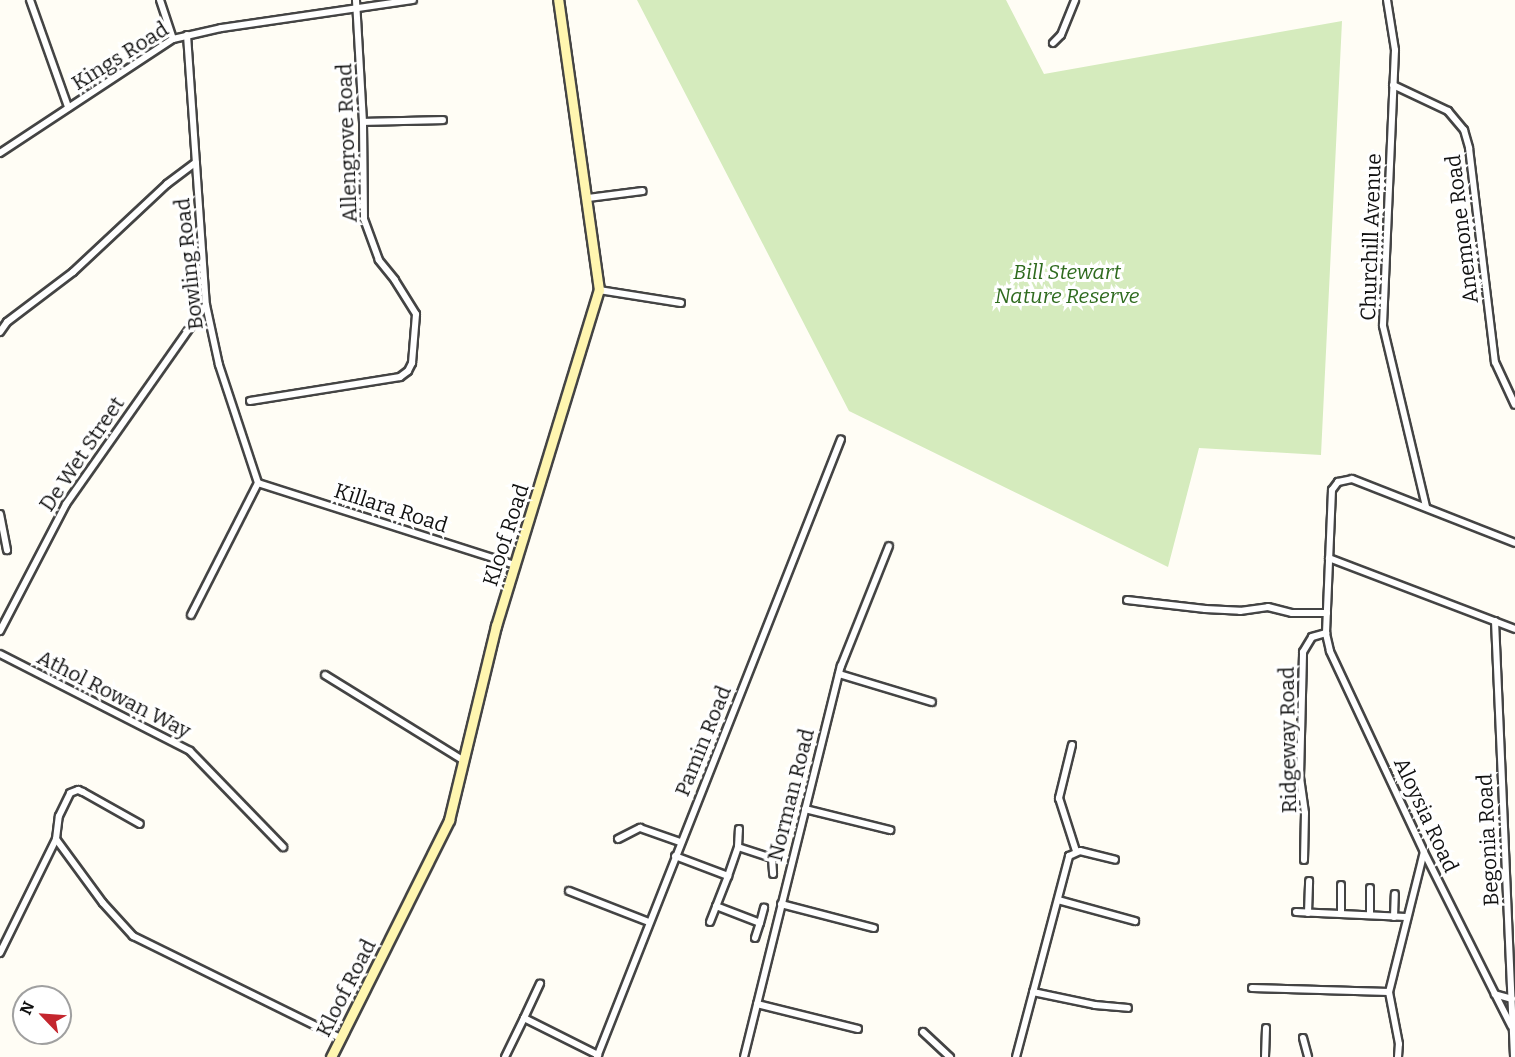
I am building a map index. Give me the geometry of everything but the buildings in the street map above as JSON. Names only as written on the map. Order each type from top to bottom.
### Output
[{"type":"main road","name":"Kloof Road","points":[[331,1057],[441,840],[453,808],[496,626],[599,290],[588,198],[558,0]]},
{"type":"street","points":[[30,0],[68,107]]},
{"type":"street","points":[[160,0],[173,39]]},
{"type":"street","name":"Allengrove Road","points":[[250,401],[400,377],[408,371],[412,363],[416,314],[395,280],[379,260],[364,219],[363,122],[356,0]]},
{"type":"street","name":"Kings Road","points":[[0,153],[173,39],[413,0]]},
{"type":"street","points":[[1053,44],[1061,35],[1075,0]]},
{"type":"street","name":"Churchill Avenue","points":[[1387,0],[1394,37],[1383,326],[1426,507]]},
{"type":"street","name":"Bowling Road","points":[[187,35],[206,305],[219,365],[258,483]]},
{"type":"street","name":"Anemone Road","points":[[1393,85],[1448,111],[1464,130],[1469,148],[1496,362],[1515,405]]},
{"type":"street","points":[[363,122],[443,120]]},
{"type":"street","points":[[0,332],[7,322],[73,272],[196,162]]},
{"type":"street","points":[[588,198],[643,191]]},
{"type":"street","points":[[599,290],[681,303]]},
{"type":"street","name":"De Wet Street","points":[[0,631],[66,504],[206,305]]},
{"type":"street","name":"Pamin Road","points":[[597,1056],[842,439]]},
{"type":"street","points":[[1326,633],[1332,494],[1338,482],[1352,479],[1515,543]]},
{"type":"street","points":[[191,615],[258,483]]},
{"type":"street","name":"Killara Road","points":[[258,483],[515,565]]},
{"type":"street","points":[[0,514],[7,550]]},
{"type":"street","name":"Norman Road","points":[[746,1056],[838,674],[889,546]]},
{"type":"street","points":[[1329,558],[1515,629]]},
{"type":"street","points":[[1127,600],[1205,609],[1240,610],[1268,607],[1292,613],[1327,613]]},
{"type":"street","name":"Begonia Road","points":[[1495,621],[1514,1057]]},
{"type":"street","name":"Aloysia Road","points":[[1326,633],[1330,651],[1424,852],[1513,1029]]},
{"type":"street","name":"Ridgeway Road","points":[[1304,860],[1305,813],[1300,777],[1303,652],[1312,637],[1326,633]]},
{"type":"street","name":"Athol Rowan Way","points":[[0,654],[190,751],[283,847]]},
{"type":"street","points":[[838,674],[932,702]]},
{"type":"street","points":[[324,675],[464,762]]},
{"type":"street","points":[[1072,745],[1059,798],[1076,851]]},
{"type":"street","points":[[0,953],[56,839],[61,809],[74,791],[83,792],[141,824]]},
{"type":"street","points":[[805,809],[890,830]]},
{"type":"street","points":[[618,839],[640,828],[681,842]]},
{"type":"street","points":[[710,922],[738,847],[739,829]]},
{"type":"street","points":[[56,839],[103,903],[133,936],[340,1038]]},
{"type":"street","points":[[738,847],[772,858],[773,874]]},
{"type":"street","points":[[1016,1057],[1069,856],[1076,851],[1115,860]]},
{"type":"street","points":[[1398,1057],[1399,1044],[1389,993],[1406,917],[1424,852]]},
{"type":"street","points":[[675,856],[728,876]]},
{"type":"street","points":[[1308,912],[1309,881]]},
{"type":"street","points":[[1341,885],[1341,914]]},
{"type":"street","points":[[1370,888],[1370,915]]},
{"type":"street","points":[[569,891],[649,921]]},
{"type":"street","points":[[1394,916],[1395,894]]},
{"type":"street","points":[[1058,900],[1135,921]]},
{"type":"street","points":[[781,904],[874,928]]},
{"type":"street","points":[[716,906],[760,923]]},
{"type":"street","points":[[755,939],[764,908]]},
{"type":"street","points":[[1296,912],[1406,917]]},
{"type":"street","points":[[505,1057],[540,984]]},
{"type":"street","points":[[1252,988],[1389,993]]},
{"type":"street","points":[[1033,992],[1084,1003],[1128,1008]]},
{"type":"street","points":[[1495,994],[1512,999]]},
{"type":"street","points":[[757,1004],[858,1029]]},
{"type":"street","points":[[524,1018],[597,1056]]},
{"type":"street","points":[[1265,1057],[1266,1028]]},
{"type":"street","points":[[923,1032],[950,1057]]},
{"type":"street","points":[[1303,1038],[1308,1057]]},
{"type":"green space","name":"Bill Stewart Nature Reserve","points":[[637,0],[1006,0],[1044,74],[1342,21],[1321,455],[1199,448],[1168,567],[849,411]]}]
